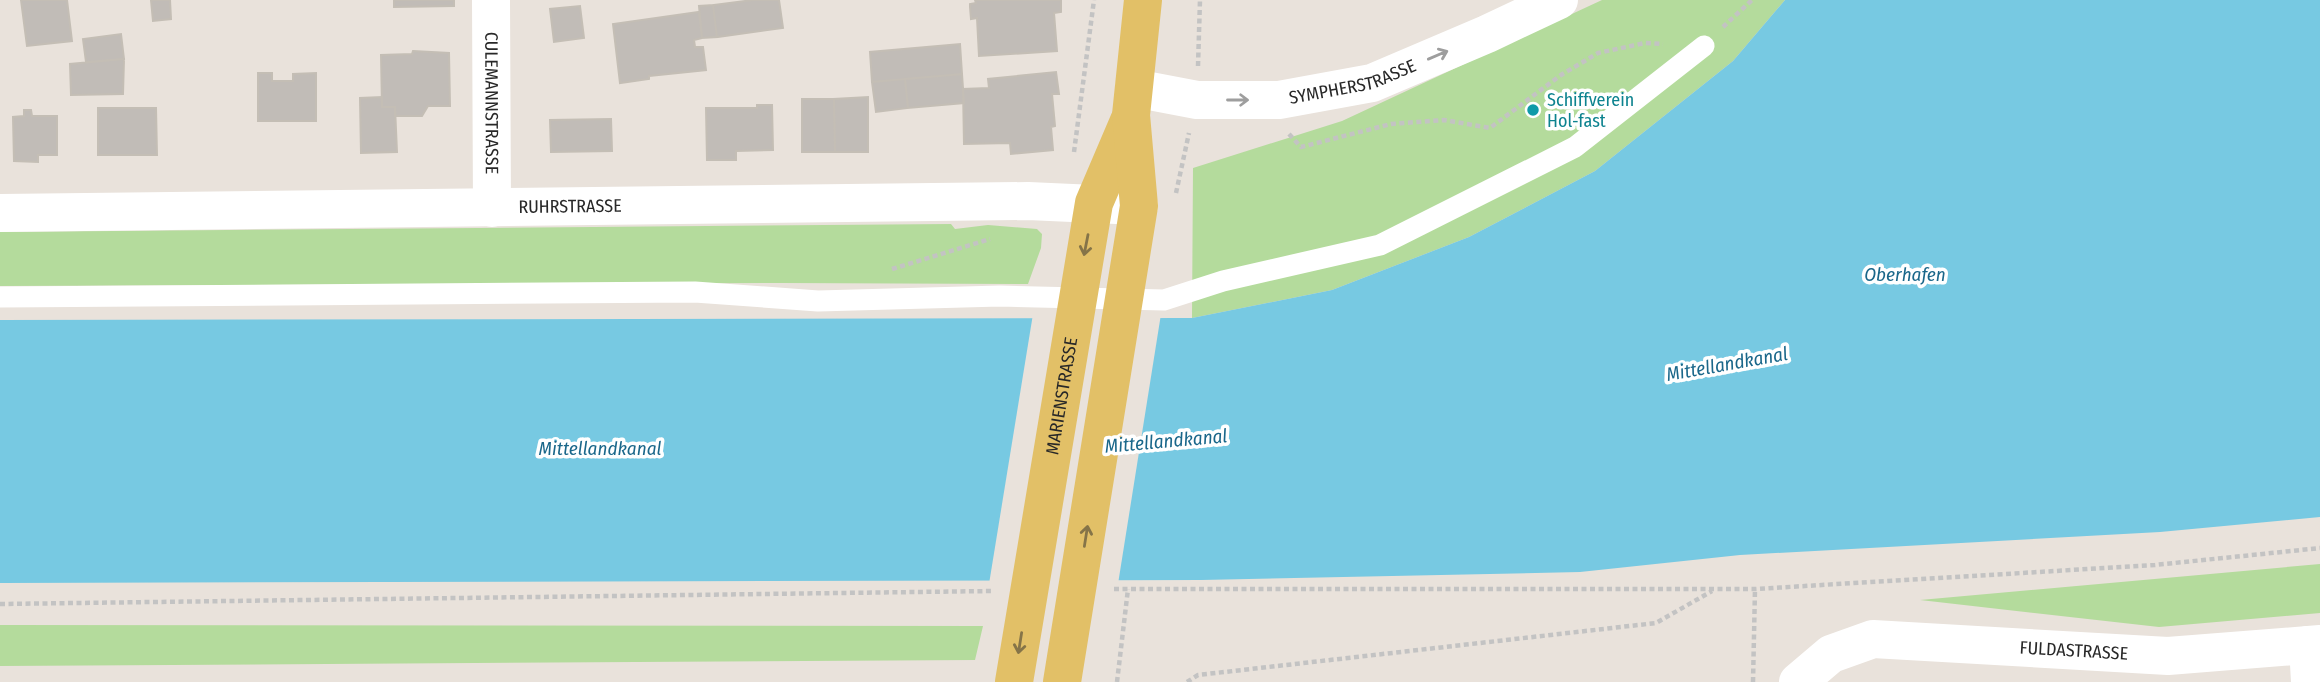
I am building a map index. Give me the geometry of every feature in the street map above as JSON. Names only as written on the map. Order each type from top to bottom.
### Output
[{"type":"main road","name":"MARIENSTRASSE","points":[[1062,682],[1087,597],[1126,286],[1139,205],[1133,102],[1143,0]]},
{"type":"main road","name":"MARIENSTRASSE","points":[[1014,682],[1015,597],[1078,286],[1081,203],[1133,102]]},
{"type":"street","name":"CULEMANNSTRASSE","points":[[491,0],[492,208]]},
{"type":"street","name":"SYMPHERSTRASSE","points":[[1133,102],[1279,100],[1372,83],[1559,0]]},
{"type":"street","name":"RUHRSTRASSE","points":[[0,212],[1028,201],[1139,205]]},
{"type":"street","name":"FULDASTRASSE","points":[[1798,682],[1831,654],[1872,639],[2168,656],[2312,657]]},
{"type":"lane","points":[[0,297],[695,292],[818,301],[1000,296],[1164,300],[1223,281],[1380,244],[1575,147],[1704,46]]},
{"type":"path","points":[[1081,203],[1094,0]]},
{"type":"path","points":[[1197,100],[1200,0]]},
{"type":"path","points":[[1279,100],[1286,129],[1301,147],[1391,124],[1444,120],[1490,128],[1561,75],[1598,53],[1645,43],[1704,46],[1752,0]]},
{"type":"path","points":[[885,271],[985,242],[1012,224],[1028,201]]},
{"type":"path","points":[[1087,597],[1128,589],[1755,589],[2155,565],[2320,548]]},
{"type":"path","points":[[1117,682],[1128,589]]},
{"type":"path","points":[[1753,682],[1755,589]]},
{"type":"path","points":[[1187,682],[1198,675],[1656,623],[1714,590]]},
{"type":"path","points":[[0,604],[1015,597]]},
{"type":"green space","points":[[1602,0],[1785,0],[1733,61],[1595,171],[1469,237],[1332,290],[1192,318],[1193,168],[1342,121]]},
{"type":"green space","points":[[951,224],[955,229],[988,225],[1037,229],[1042,234],[1041,248],[1028,284],[0,286],[0,232]]},
{"type":"green space","points":[[2320,564],[2320,613],[2159,627],[1920,600]]},
{"type":"green space","points":[[0,625],[983,626],[975,660],[0,666]]},
{"type":"water","name":"Oberhafen","points":[[1785,0],[2320,0],[2320,517],[2160,532],[1740,555],[1580,572],[1201,580],[0,583],[0,320],[1192,318],[1332,290],[1469,237],[1595,171],[1733,61]]},
{"type":"pier","points":[[1033,314],[1161,314],[1118,584],[989,584]]},
{"type":"building","points":[[21,0],[67,0],[72,41],[27,46]]},
{"type":"building","points":[[151,0],[170,0],[171,19],[153,21]]},
{"type":"building","points":[[394,0],[454,0],[454,6],[394,7]]},
{"type":"building","points":[[779,0],[783,28],[717,37],[713,5]]},
{"type":"building","points":[[975,0],[1061,0],[1061,12],[1054,13],[1057,51],[979,56],[977,18],[971,19],[970,7],[970,4],[976,3]]},
{"type":"building","points":[[713,5],[717,37],[702,38],[699,6]]},
{"type":"building","points":[[580,6],[584,38],[554,42],[550,9]]},
{"type":"building","points":[[699,12],[702,38],[694,40],[695,47],[703,47],[706,70],[649,76],[649,79],[620,83],[613,24]]},
{"type":"building","points":[[121,34],[124,59],[86,62],[83,39]]},
{"type":"building","points":[[960,44],[962,74],[872,82],[870,52]]},
{"type":"building","points":[[413,51],[449,53],[450,106],[428,106],[422,116],[395,116],[395,107],[382,107],[381,55],[412,54]]},
{"type":"building","points":[[124,59],[123,94],[71,95],[70,64]]},
{"type":"building","points":[[1056,72],[1059,94],[1052,94],[1055,126],[1051,127],[1053,150],[1011,154],[1010,143],[964,144],[963,89],[989,88],[988,79]]},
{"type":"building","points":[[258,73],[272,73],[272,81],[293,81],[293,74],[316,73],[316,121],[258,121]]},
{"type":"building","points":[[962,74],[964,103],[908,108],[905,79]]},
{"type":"building","points":[[905,79],[908,108],[876,112],[872,82]]},
{"type":"building","points":[[382,97],[382,107],[395,107],[397,152],[361,153],[360,98]]},
{"type":"building","points":[[868,97],[868,152],[835,152],[834,99]]},
{"type":"building","points":[[802,99],[834,99],[835,152],[802,152]]},
{"type":"building","points":[[757,105],[772,105],[773,150],[736,151],[736,160],[707,160],[706,108],[757,108]]},
{"type":"building","points":[[98,108],[156,108],[157,155],[98,155]]},
{"type":"building","points":[[24,110],[31,110],[32,116],[57,116],[57,155],[38,155],[38,162],[14,161],[13,117],[24,116]]},
{"type":"building","points":[[611,119],[612,151],[551,152],[550,120]]},
{"type":"place","name":"Schiffverein Hol-fast","points":[[1533,110]]},
{"type":"water label","name":"Mittellandkanal","points":[[1727,364]]},
{"type":"water label","name":"Mittellandkanal","points":[[1166,441]]},
{"type":"water label","name":"Mittellandkanal","points":[[600,448]]}]
